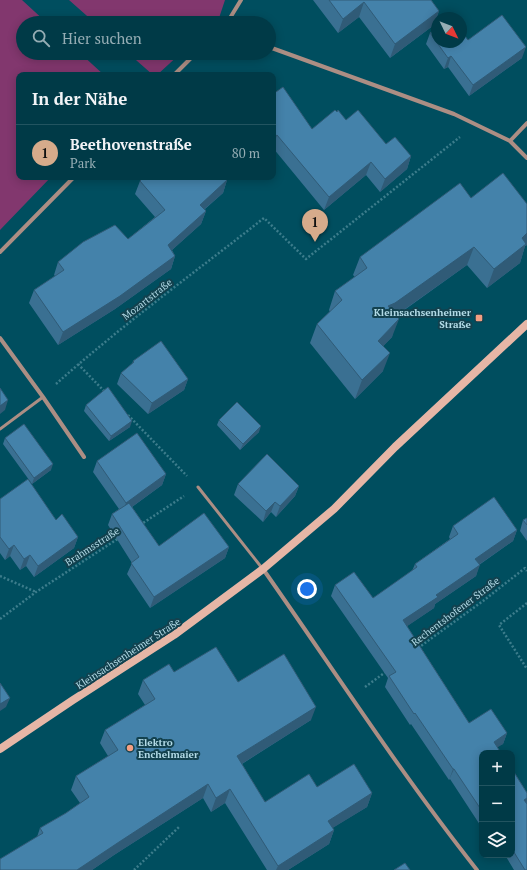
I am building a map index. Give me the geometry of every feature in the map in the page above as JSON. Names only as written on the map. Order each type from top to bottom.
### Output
[{"type":"main road","name":"Kleinsachsenheimer Straße","points":[[0,749],[174,635],[263,569],[334,509],[395,447],[527,324]]},
{"type":"street","points":[[231,16],[241,0]]},
{"type":"street","points":[[276,50],[454,114],[510,141],[527,158]]},
{"type":"street","points":[[177,72],[189,60]]},
{"type":"street","points":[[510,141],[527,123]]},
{"type":"street","points":[[0,252],[71,180]]},
{"type":"street","points":[[0,338],[84,457]]},
{"type":"street","points":[[263,569],[411,783],[477,870]]},
{"type":"lane","points":[[0,429],[43,398]]},
{"type":"lane","points":[[198,487],[263,569]]},
{"type":"path","name":"Mozartstraße","points":[[43,398],[78,364],[264,218],[306,259],[476,124]]},
{"type":"path","points":[[78,364],[105,392]]},
{"type":"path","points":[[127,414],[198,487],[140,525]]},
{"type":"path","name":"Brahmsstraße","points":[[0,619],[36,592],[120,537]]},
{"type":"path","name":"Rechentshofener Straße","points":[[414,651],[483,601],[524,568],[527,571]]},
{"type":"path","points":[[0,576],[36,592]]},
{"type":"path","points":[[527,603],[499,625],[527,669]]},
{"type":"path","points":[[352,697],[389,670]]},
{"type":"path","points":[[134,870],[179,827]]},
{"type":"shaded area","points":[[0,0],[22,0],[39,16],[16,16],[16,60],[88,60],[101,72],[16,72],[16,180],[48,180],[0,230]]},
{"type":"shaded area","points":[[69,0],[225,0],[220,16],[87,16]]},
{"type":"shaded area","points":[[136,60],[173,60],[160,72],[150,72]]},
{"type":"building","points":[[329,0],[431,0],[439,11],[431,12],[431,17],[395,44],[364,2],[343,19]]},
{"type":"building","points":[[502,15],[526,47],[473,85],[451,56],[448,58],[441,48],[467,48],[467,39],[468,40]]},
{"type":"building","points":[[283,87],[312,129],[335,110],[337,112],[338,110],[346,120],[358,110],[386,144],[395,137],[411,156],[385,179],[371,162],[329,197],[277,135],[276,136],[276,92]]},
{"type":"building","points":[[503,173],[527,204],[527,233],[522,238],[526,244],[494,269],[474,247],[395,303],[388,306],[399,319],[378,341],[390,353],[362,380],[317,324],[342,300],[335,291],[367,268],[360,257],[460,183],[471,198]]},
{"type":"building","points":[[227,180],[200,205],[206,211],[168,245],[175,256],[120,296],[63,332],[34,290],[64,270],[58,262],[83,242],[115,225],[128,239],[165,210],[140,181]]},
{"type":"building","points":[[161,341],[188,379],[152,403],[121,373],[134,362],[133,361]]},
{"type":"building","points":[[108,387],[132,421],[111,436],[86,405]]},
{"type":"building","points":[[0,388],[8,400],[0,406]]},
{"type":"building","points":[[237,402],[261,426],[243,444],[219,420]]},
{"type":"building","points":[[24,424],[53,464],[34,478],[5,438]]},
{"type":"building","points":[[137,433],[166,474],[126,503],[97,461]]},
{"type":"building","points":[[267,454],[299,486],[280,506],[275,502],[266,511],[238,484]]},
{"type":"building","points":[[28,479],[56,520],[62,514],[78,537],[38,566],[30,555],[24,559],[14,545],[9,549],[0,537],[0,499]]},
{"type":"building","points":[[494,497],[517,530],[475,559],[480,565],[436,595],[438,597],[403,620],[469,723],[491,709],[507,733],[494,742],[499,750],[479,750],[479,806],[389,676],[396,672],[335,585],[354,572],[373,598],[417,567],[415,564],[458,534],[453,526]]},
{"type":"building","points":[[129,503],[159,546],[204,513],[229,547],[154,597],[131,563],[139,557],[112,514]]},
{"type":"building","points":[[527,518],[527,525],[523,520]]},
{"type":"building","points":[[216,647],[238,682],[284,654],[316,707],[237,756],[265,802],[309,774],[317,787],[354,764],[372,793],[328,821],[334,830],[278,866],[230,789],[216,798],[208,784],[77,870],[0,870],[0,859],[43,833],[40,828],[66,813],[89,797],[76,776],[118,750],[105,730],[155,699],[143,680],[169,664],[174,672]]},
{"type":"building","points":[[0,683],[10,698],[0,704]]},
{"type":"building","points":[[515,774],[527,793],[527,798],[524,800],[527,804],[527,870],[525,870],[515,854]]},
{"type":"building","points":[[405,863],[410,870],[394,870]]},
{"type":"place","name":"Beethovenstraße","points":[[315,242]]},
{"type":"place","name":"Kleinsachsenheimer Straße","points":[[479,318]]},
{"type":"place","name":"Elektro Enchelmaier","points":[[130,748]]}]
